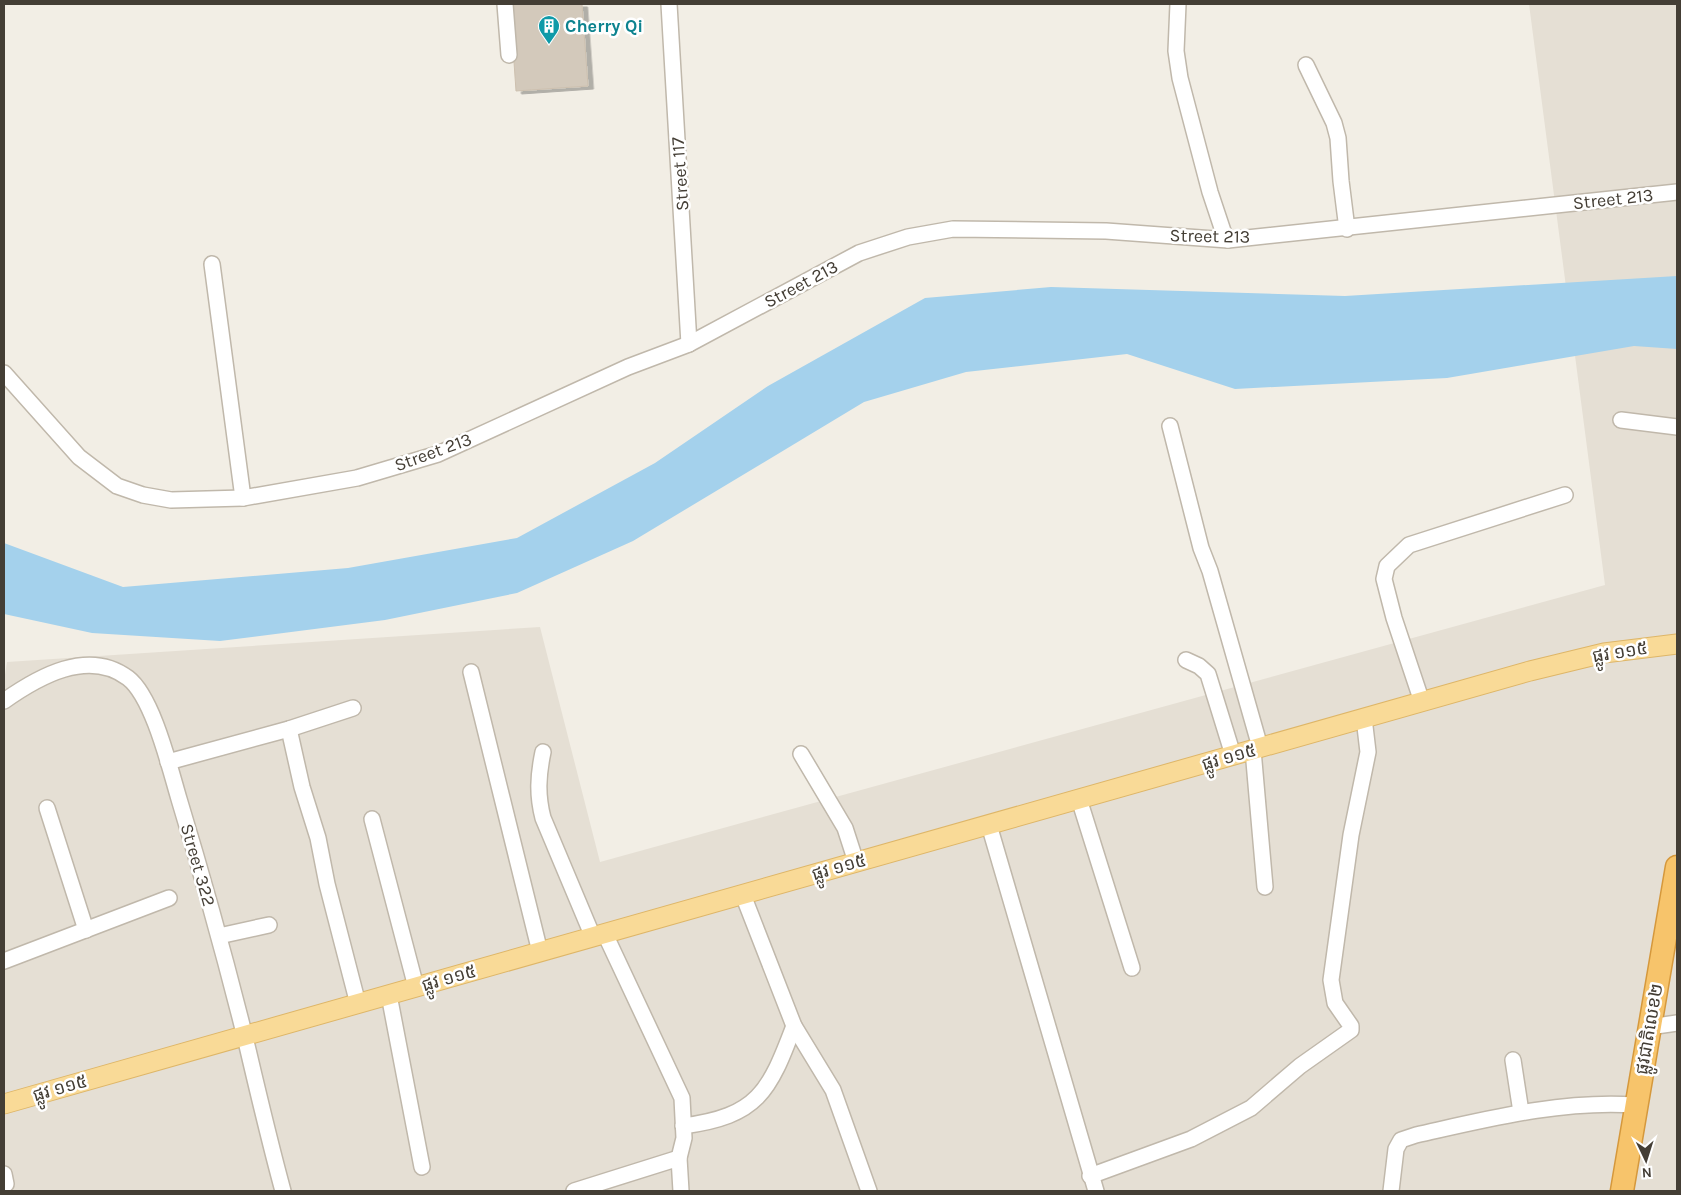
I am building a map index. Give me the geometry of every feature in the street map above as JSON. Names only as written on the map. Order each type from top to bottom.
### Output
[{"type":"highway","name":"ផ្លូវជាតិលេខ២","points":[[1622,1191],[1649,1027],[1675,896],[1677,867]]},
{"type":"main road","name":"ផ្លូវ ១១៥","points":[[4,1103],[1530,671],[1604,653],[1677,644]]},
{"type":"street","points":[[505,4],[509,55]]},
{"type":"street","name":"Street 117","points":[[669,4],[689,344]]},
{"type":"street","points":[[1178,4],[1176,51],[1180,78],[1210,192],[1223,231],[1228,240]]},
{"type":"street","points":[[1306,66],[1334,123],[1338,138],[1341,181],[1348,229]]},
{"type":"street","name":"Street 213","points":[[4,373],[79,457],[117,486],[143,495],[171,500],[243,498],[356,478],[438,454],[628,367],[689,344],[859,253],[908,237],[953,229],[1106,231],[1228,240],[1348,229],[1677,192]]},
{"type":"street","points":[[212,264],[243,498]]},
{"type":"street","points":[[1621,420],[1677,427]]},
{"type":"street","points":[[1170,426],[1201,548],[1210,571],[1258,740],[1265,887]]},
{"type":"street","points":[[1422,702],[1388,595],[1384,579],[1388,566],[1409,545],[1565,495]]},
{"type":"street","points":[[1186,660],[1199,666],[1208,674],[1233,755]]},
{"type":"street","name":"Street 322","points":[[4,701],[42,677],[71,666],[99,666],[114,669],[130,679],[140,692],[156,726],[168,762],[219,936],[283,1191]]},
{"type":"street","points":[[471,672],[540,952]]},
{"type":"street","points":[[168,762],[289,729],[353,708]]},
{"type":"street","points":[[1090,1176],[1191,1139],[1251,1108],[1300,1066],[1351,1030],[1351,1026],[1335,1004],[1331,980],[1351,834],[1368,752],[1364,718]]},
{"type":"street","points":[[289,729],[302,787],[318,838],[327,884],[358,1004]]},
{"type":"street","points":[[543,752],[538,775],[541,810],[599,935],[671,1072],[682,1098],[684,1138],[679,1158],[681,1191]]},
{"type":"street","points":[[801,754],[845,828],[856,862]]},
{"type":"street","points":[[1079,799],[1132,968]]},
{"type":"street","points":[[47,808],[86,930]]},
{"type":"street","points":[[372,819],[416,987]]},
{"type":"street","points":[[989,825],[1090,1176],[1096,1191]]},
{"type":"street","points":[[743,894],[794,1026],[833,1090],[869,1191]]},
{"type":"street","points":[[4,961],[168,898]]},
{"type":"street","points":[[219,936],[269,925]]},
{"type":"street","points":[[389,995],[422,1167]]},
{"type":"street","points":[[1649,1027],[1677,1023]]},
{"type":"street","points":[[683,1126],[714,1122],[744,1109],[762,1092],[780,1062],[794,1026]]},
{"type":"street","points":[[1513,1060],[1521,1112]]},
{"type":"street","points":[[1391,1191],[1393,1162],[1396,1149],[1401,1140],[1521,1112],[1553,1107],[1616,1104],[1635,1106]]},
{"type":"street","points":[[574,1191],[620,1185],[679,1158]]},
{"type":"shaded area","points":[[1529,4],[1677,4],[1677,1191],[4,1191],[4,681],[7,662],[540,627],[600,862],[1605,585]]},
{"type":"water","points":[[1677,276],[1677,349],[1634,346],[1447,378],[1235,389],[1127,354],[966,372],[864,402],[633,541],[517,593],[385,620],[220,641],[92,633],[4,614],[4,543],[123,587],[348,568],[517,538],[655,463],[768,386],[925,298],[1051,287],[1345,296]]},
{"type":"building","name":"Cherry Qi","points":[[510,4],[582,4],[588,86],[516,91]]},
{"type":"place","name":"Cherry Qi","points":[[549,45]]}]
